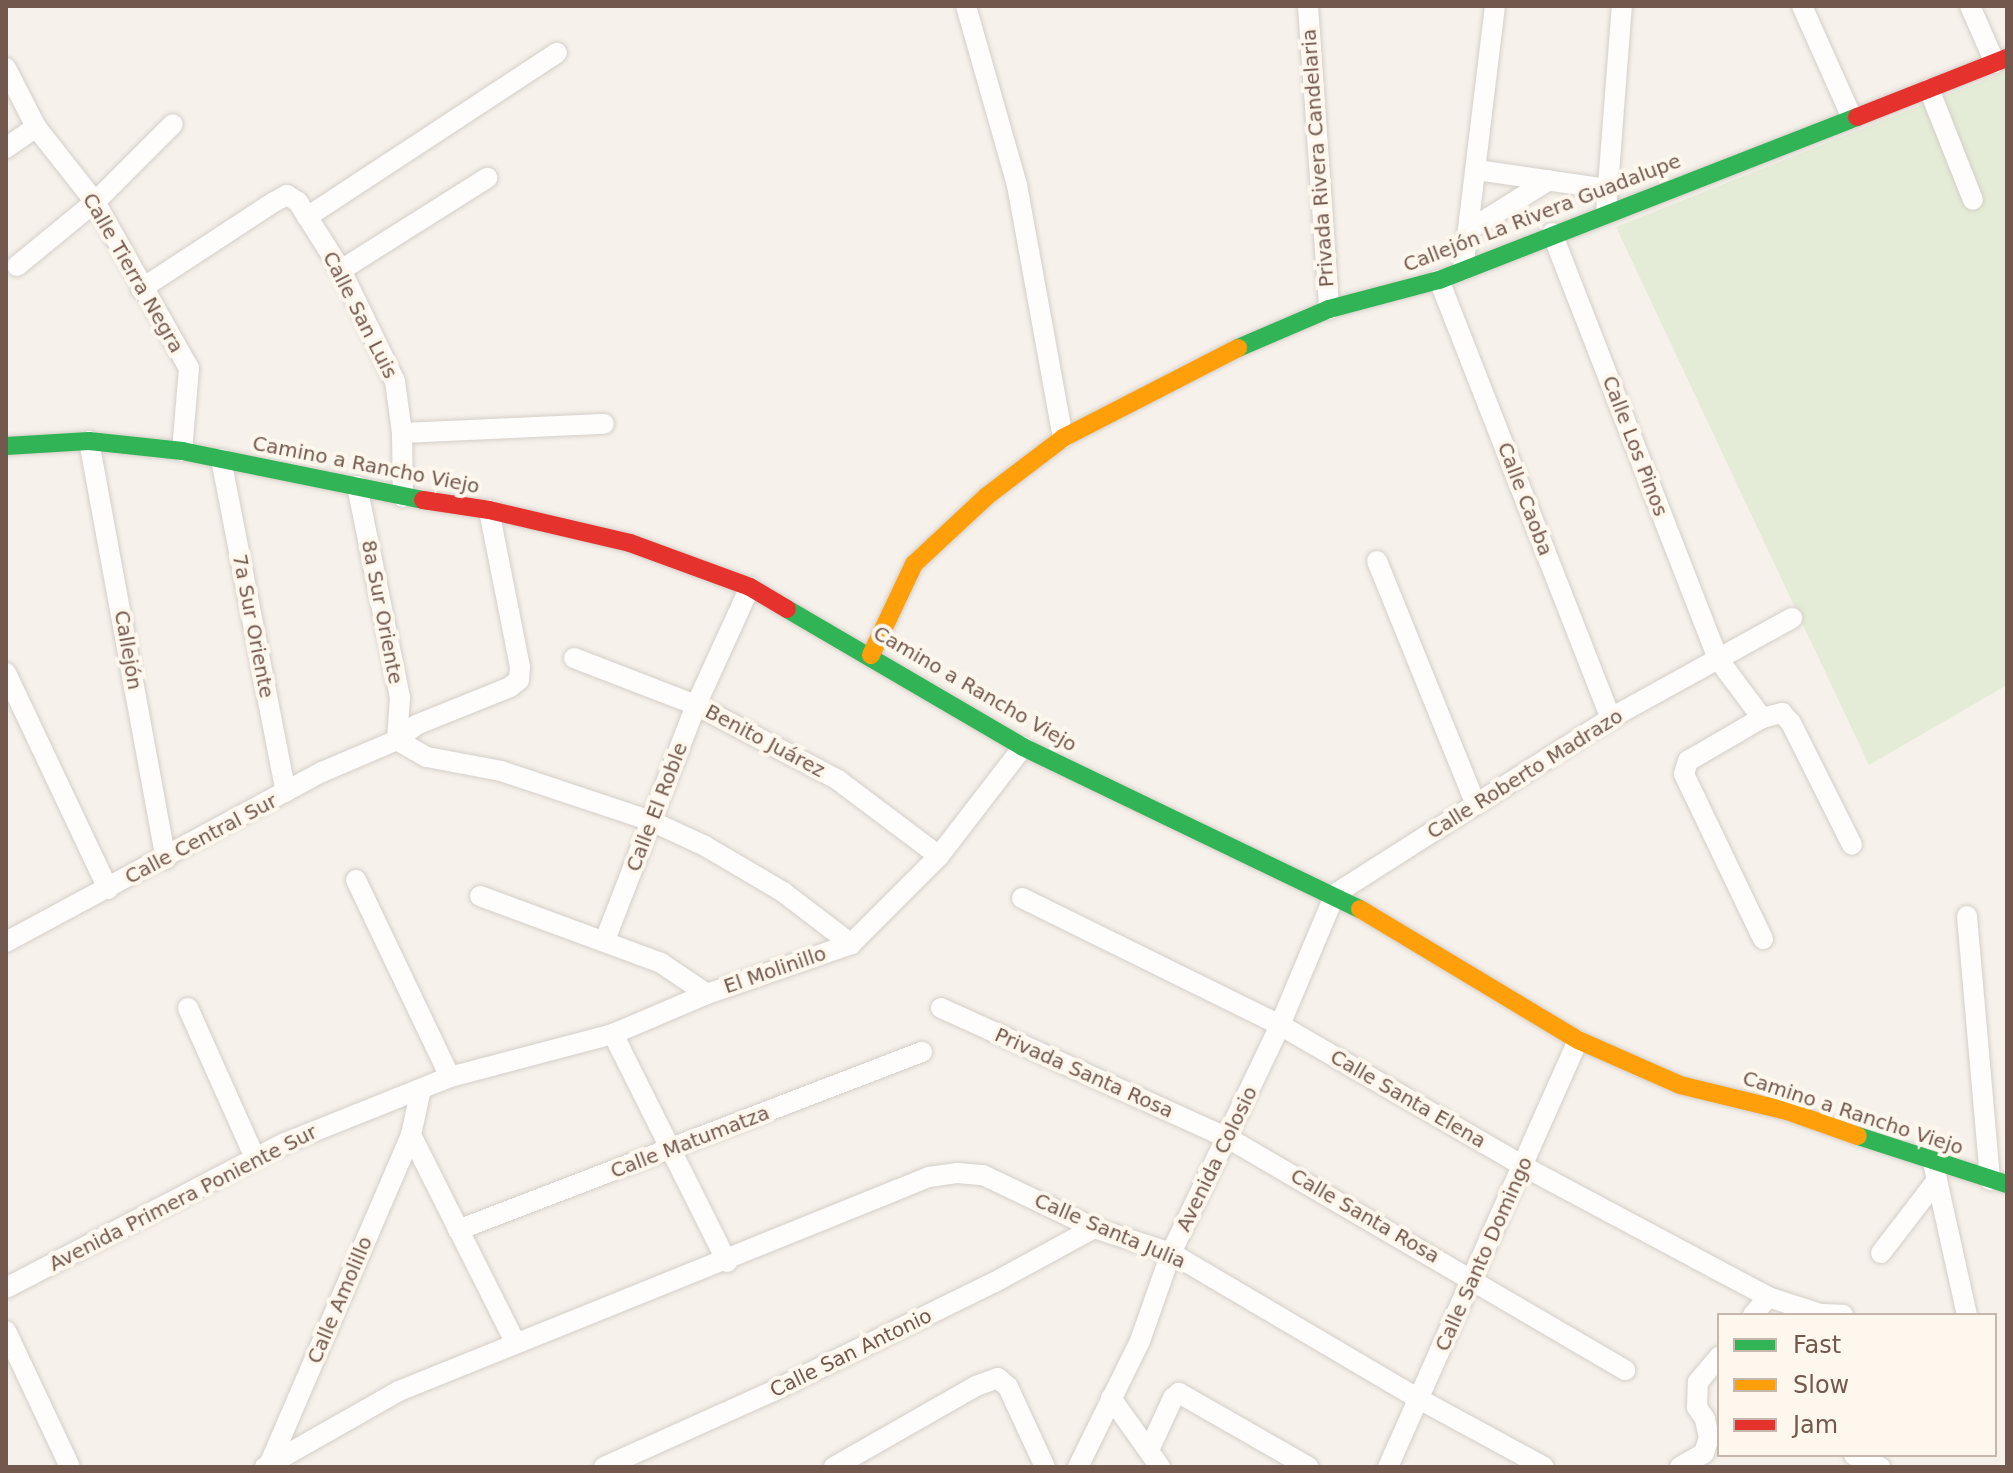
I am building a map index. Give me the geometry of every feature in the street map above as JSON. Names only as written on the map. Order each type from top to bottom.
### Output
[{"type":"street","points":[[966,6],[1017,185],[1063,438]]},
{"type":"street","name":"Privada Rivera Candelaria","points":[[1308,6],[1329,309]]},
{"type":"street","points":[[1463,270],[1495,6]]},
{"type":"street","points":[[1606,212],[1622,6]]},
{"type":"street","points":[[1802,6],[1852,118]]},
{"type":"street","points":[[1970,6],[2001,61]]},
{"type":"street","points":[[307,217],[557,53]]},
{"type":"street","name":"Callejón La Rivera Guadalupe","points":[[871,655],[914,564],[987,496],[1063,438],[1268,333],[1329,309],[1439,280],[1552,233],[2001,61]]},
{"type":"street","name":"Calle Tierra Negra","points":[[6,68],[36,127],[95,202],[141,289],[189,368],[182,451]]},
{"type":"street","points":[[1929,89],[1973,200]]},
{"type":"street","points":[[17,266],[95,202],[173,124]]},
{"type":"street","points":[[6,148],[36,127]]},
{"type":"street","points":[[1477,170],[1607,189]]},
{"type":"street","points":[[341,270],[487,178]]},
{"type":"street","points":[[1469,230],[1549,180]]},
{"type":"street","name":"Calle San Luis","points":[[141,289],[287,195],[298,202],[341,270],[395,381],[402,433],[403,497]]},
{"type":"street","name":"Calle Los Pinos","points":[[1552,233],[1718,659],[1762,718]]},
{"type":"street","name":"Calle Caoba","points":[[1439,280],[1611,718]]},
{"type":"street","points":[[402,433],[604,424]]},
{"type":"street","name":"Camino a Rancho Viejo","points":[[6,446],[89,441],[182,451],[403,497],[489,510],[630,543],[750,587],[871,655],[1023,747],[1335,894],[1578,1040],[1680,1085],[1787,1111],[1935,1171],[1998,1182]]},
{"type":"street","name":"Callejón","points":[[89,441],[166,859]]},
{"type":"street","name":"7a Sur Oriente","points":[[221,459],[286,792]]},
{"type":"street","name":"8a Sur Oriente","points":[[357,486],[400,698],[397,740]]},
{"type":"street","name":"Calle Central Sur","points":[[6,942],[166,859],[322,772],[397,740],[416,725],[510,687],[519,680],[520,667],[489,510]]},
{"type":"street","points":[[1377,561],[1476,805]]},
{"type":"street","name":"Calle El Roble","points":[[605,940],[696,705],[750,587]]},
{"type":"street","name":"Calle Roberto Madrazo","points":[[1335,894],[1611,718],[1792,618]]},
{"type":"street","name":"Benito Juárez","points":[[574,658],[696,705],[838,780],[939,856]]},
{"type":"street","points":[[6,673],[108,889]]},
{"type":"street","points":[[1763,939],[1684,774],[1688,761],[1762,718],[1782,713],[1791,723],[1852,845]]},
{"type":"street","points":[[397,740],[427,757],[501,771],[651,821],[705,846],[783,892],[851,944]]},
{"type":"street","name":"El Molinillo","points":[[450,1077],[613,1034],[707,994],[851,944],[939,856],[1023,747]]},
{"type":"street","points":[[356,880],[450,1077]]},
{"type":"street","name":"Avenida Colosio","points":[[1078,1467],[1140,1341],[1171,1253],[1280,1025],[1335,894]]},
{"type":"street","points":[[480,896],[661,963],[707,994]]},
{"type":"street","name":"Calle Santa Elena","points":[[1022,898],[1280,1025],[1523,1166],[1768,1297],[1817,1313]]},
{"type":"street","points":[[1967,916],[1998,1182]]},
{"type":"street","points":[[188,1008],[255,1158]]},
{"type":"street","name":"Privada Santa Rosa","points":[[941,1008],[1228,1138]]},
{"type":"street","points":[[613,1034],[727,1262]]},
{"type":"street","name":"Calle Santo Domingo","points":[[1388,1467],[1578,1040]]},
{"type":"street","name":"Calle Matumatza","points":[[458,1230],[671,1151],[922,1052]]},
{"type":"street","name":"Avenida Primera Poniente Sur","points":[[6,1288],[255,1158],[450,1077]]},
{"type":"street","points":[[421,1089],[411,1135],[515,1342]]},
{"type":"street","name":"Calle Amolillo","points":[[267,1466],[411,1135]]},
{"type":"street","name":"Calle Santa Rosa","points":[[1228,1138],[1473,1278],[1625,1370]]},
{"type":"street","points":[[1881,1253],[1935,1171]]},
{"type":"street","points":[[1935,1171],[1967,1313]]},
{"type":"street","name":"Calle Santa Julia","points":[[267,1466],[399,1391],[515,1342],[727,1262],[929,1177],[958,1173],[983,1175],[1094,1228],[1171,1253],[1419,1399],[1544,1467]]},
{"type":"street","name":"Calle San Antonio","points":[[604,1467],[773,1391],[995,1282],[1094,1228]]},
{"type":"street","points":[[1755,1313],[1768,1297]]},
{"type":"street","points":[[6,1331],[70,1467]]},
{"type":"street","points":[[1680,1467],[1704,1453],[1712,1419],[1697,1407],[1698,1382],[1717,1359]]},
{"type":"street","points":[[844,1465],[976,1386],[998,1378],[1008,1387],[1045,1467]]},
{"type":"street","points":[[1154,1458],[1173,1398],[1179,1393],[1308,1467]]},
{"type":"street","points":[[1111,1398],[1154,1458]]},
{"type":"street","points":[[1858,1457],[1880,1467]]},
{"type":"green space","points":[[2007,71],[2007,685],[1869,765],[1616,227]]},
{"type":"traffic: fast","points":[[1238,348],[1329,309],[1439,280],[1857,117]]},
{"type":"traffic: fast","points":[[6,446],[89,441],[182,451],[423,500]]},
{"type":"traffic: fast","points":[[787,609],[1023,747],[1360,909]]},
{"type":"traffic: fast","points":[[1858,1136],[2007,1184]]},
{"type":"traffic: slow","points":[[871,655],[914,564],[987,496],[1063,438],[1238,348]]},
{"type":"traffic: slow","points":[[1360,909],[1578,1040],[1680,1085],[1787,1111],[1858,1136]]},
{"type":"traffic: jam","points":[[1857,117],[2007,58]]},
{"type":"traffic: jam","points":[[423,500],[489,510],[630,543],[750,587],[787,609]]}]
